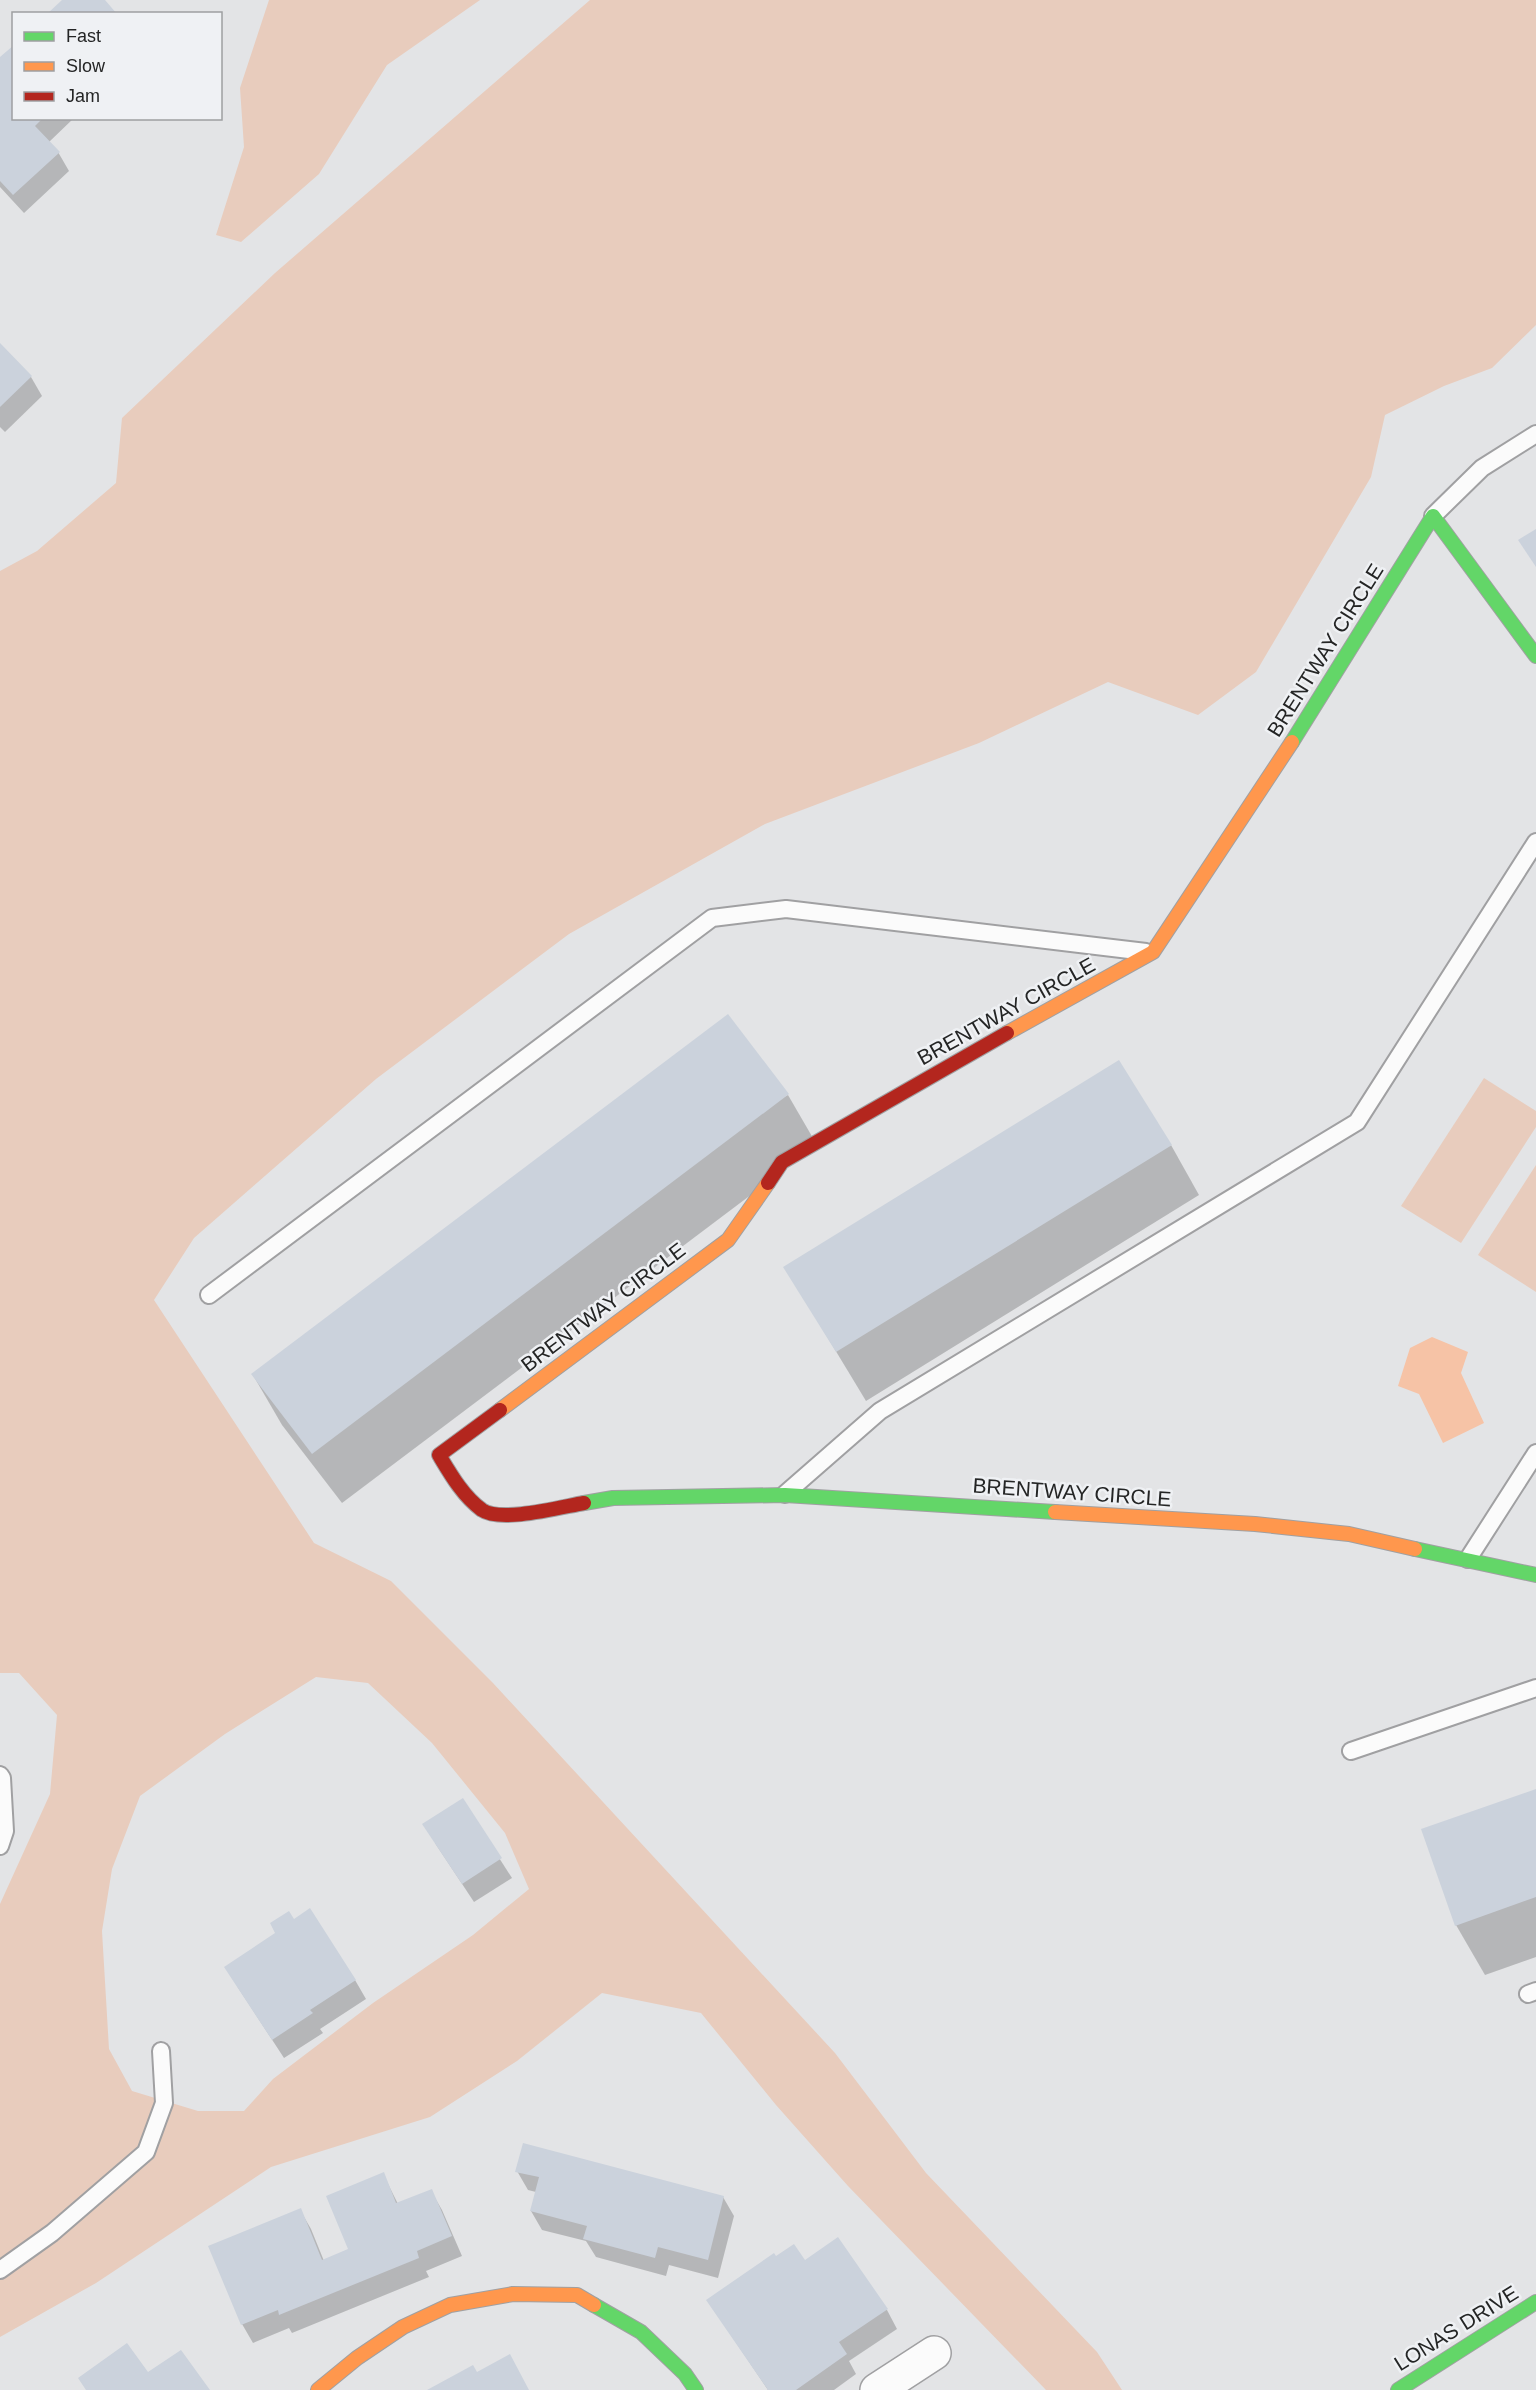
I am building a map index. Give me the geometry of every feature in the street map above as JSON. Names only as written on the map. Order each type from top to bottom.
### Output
[{"type":"street","points":[[1433,516],[1536,656]]},
{"type":"street","name":"BRENTWAY CIRCLE","points":[[1433,516],[1301,729],[1153,952],[1022,1024],[782,1162],[728,1240],[439,1455],[460,1489],[484,1512],[514,1516],[613,1498],[785,1494],[1267,1526],[1349,1534],[1536,1575]]},
{"type":"street","points":[[318,2390],[357,2358],[403,2327],[450,2305],[513,2294],[577,2295],[642,2332],[685,2374],[696,2390]]},
{"type":"street","name":"LONAS DRIVE","points":[[1398,2390],[1536,2302]]},
{"type":"street","points":[[877,2390],[934,2353]]},
{"type":"lane","points":[[1433,516],[1482,468],[1536,434]]},
{"type":"lane","points":[[785,1494],[880,1411],[1357,1122],[1536,842]]},
{"type":"lane","points":[[209,1295],[712,918],[786,909],[1153,952]]},
{"type":"lane","points":[[1468,1559],[1536,1453]]},
{"type":"lane","points":[[1351,1751],[1536,1688]]},
{"type":"lane","points":[[0,1775],[5,1831],[0,1846]]},
{"type":"lane","points":[[0,2270],[52,2233],[146,2152],[164,2103],[161,2052]]},
{"type":"shaded area","points":[[269,0],[480,0],[387,65],[319,174],[241,242],[216,235],[244,147],[240,88]]},
{"type":"shaded area","points":[[590,0],[1536,0],[1536,325],[1492,368],[1444,386],[1385,415],[1371,477],[1256,672],[1198,715],[1108,682],[979,743],[765,824],[569,934],[376,1079],[194,1238],[154,1300],[314,1543],[391,1581],[493,1683],[835,2053],[926,2173],[1097,2352],[1122,2390],[1046,2390],[848,2186],[776,2105],[701,2013],[602,1993],[517,2061],[430,2117],[271,2167],[96,2283],[0,2337],[0,1904],[50,1794],[57,1715],[19,1673],[0,1673],[0,571],[37,551],[116,483],[122,418],[275,273]],"holes":[[[316,1677],[368,1683],[432,1743],[505,1833],[529,1889],[473,1935],[373,2003],[273,2079],[244,2111],[198,2111],[132,2091],[109,2049],[102,1931],[112,1869],[140,1796],[225,1734]]]},
{"type":"shaded area","points":[[1484,1078],[1536,1111],[1536,1127],[1461,1243],[1401,1206]]},
{"type":"shaded area","points":[[1536,1165],[1536,1292],[1478,1255]]},
{"type":"shaded area","points":[[1432,1337],[1468,1352],[1461,1373],[1484,1423],[1443,1443],[1419,1394],[1398,1386],[1410,1348]]},
{"type":"building","points":[[62,0],[105,0],[115,12],[49,12]]},
{"type":"building","points":[[12,47],[12,120],[41,120],[35,126],[60,152],[13,195],[0,181],[0,57]]},
{"type":"building","points":[[0,343],[32,376],[0,407]]},
{"type":"building","points":[[1536,529],[1536,567],[1518,540]]},
{"type":"building","points":[[728,1014],[789,1094],[312,1454],[251,1374]]},
{"type":"building","points":[[1119,1060],[1172,1145],[836,1352],[783,1267]]},
{"type":"building","points":[[1536,1789],[1536,1897],[1455,1926],[1421,1829]]},
{"type":"building","points":[[463,1798],[502,1858],[462,1884],[422,1824]]},
{"type":"building","points":[[310,1908],[356,1980],[310,2010],[313,2013],[272,2040],[224,1967],[275,1933],[270,1923],[289,1911],[294,1919]]},
{"type":"building","points":[[523,2143],[724,2196],[708,2260],[658,2247],[655,2258],[583,2239],[587,2226],[530,2211],[539,2177],[515,2172]]},
{"type":"building","points":[[384,2172],[396,2203],[432,2189],[452,2236],[417,2251],[419,2258],[279,2315],[278,2310],[241,2325],[208,2246],[301,2208],[322,2260],[348,2249],[326,2196]]},
{"type":"building","points":[[838,2237],[888,2309],[839,2342],[847,2354],[796,2390],[768,2390],[706,2300],[774,2253],[776,2256],[794,2244],[805,2260]]},
{"type":"building","points":[[127,2343],[148,2372],[181,2350],[210,2390],[86,2390],[78,2378]]},
{"type":"building","points":[[510,2354],[529,2390],[427,2390],[473,2365],[477,2372]]},
{"type":"traffic: fast","points":[[1292,742],[1433,516],[1536,656]]},
{"type":"traffic: fast","points":[[584,1503],[613,1498],[785,1495],[1055,1512]]},
{"type":"traffic: fast","points":[[1415,1549],[1536,1575]]},
{"type":"traffic: fast","points":[[1398,2390],[1536,2302]]},
{"type":"traffic: fast","points":[[594,2305],[641,2332],[685,2374],[696,2390]]},
{"type":"traffic: slow","points":[[1007,1033],[1153,952],[1292,742]]},
{"type":"traffic: slow","points":[[500,1410],[728,1240],[768,1183]]},
{"type":"traffic: slow","points":[[1055,1512],[1255,1524],[1349,1534],[1415,1549]]},
{"type":"traffic: slow","points":[[318,2390],[357,2358],[403,2327],[450,2305],[513,2294],[577,2295],[594,2305]]},
{"type":"traffic: jam","points":[[768,1183],[782,1162],[1007,1033]]},
{"type":"traffic: jam","points":[[500,1410],[439,1455],[469,1498],[482,1510],[491,1514],[503,1515],[532,1513],[584,1503]]}]
